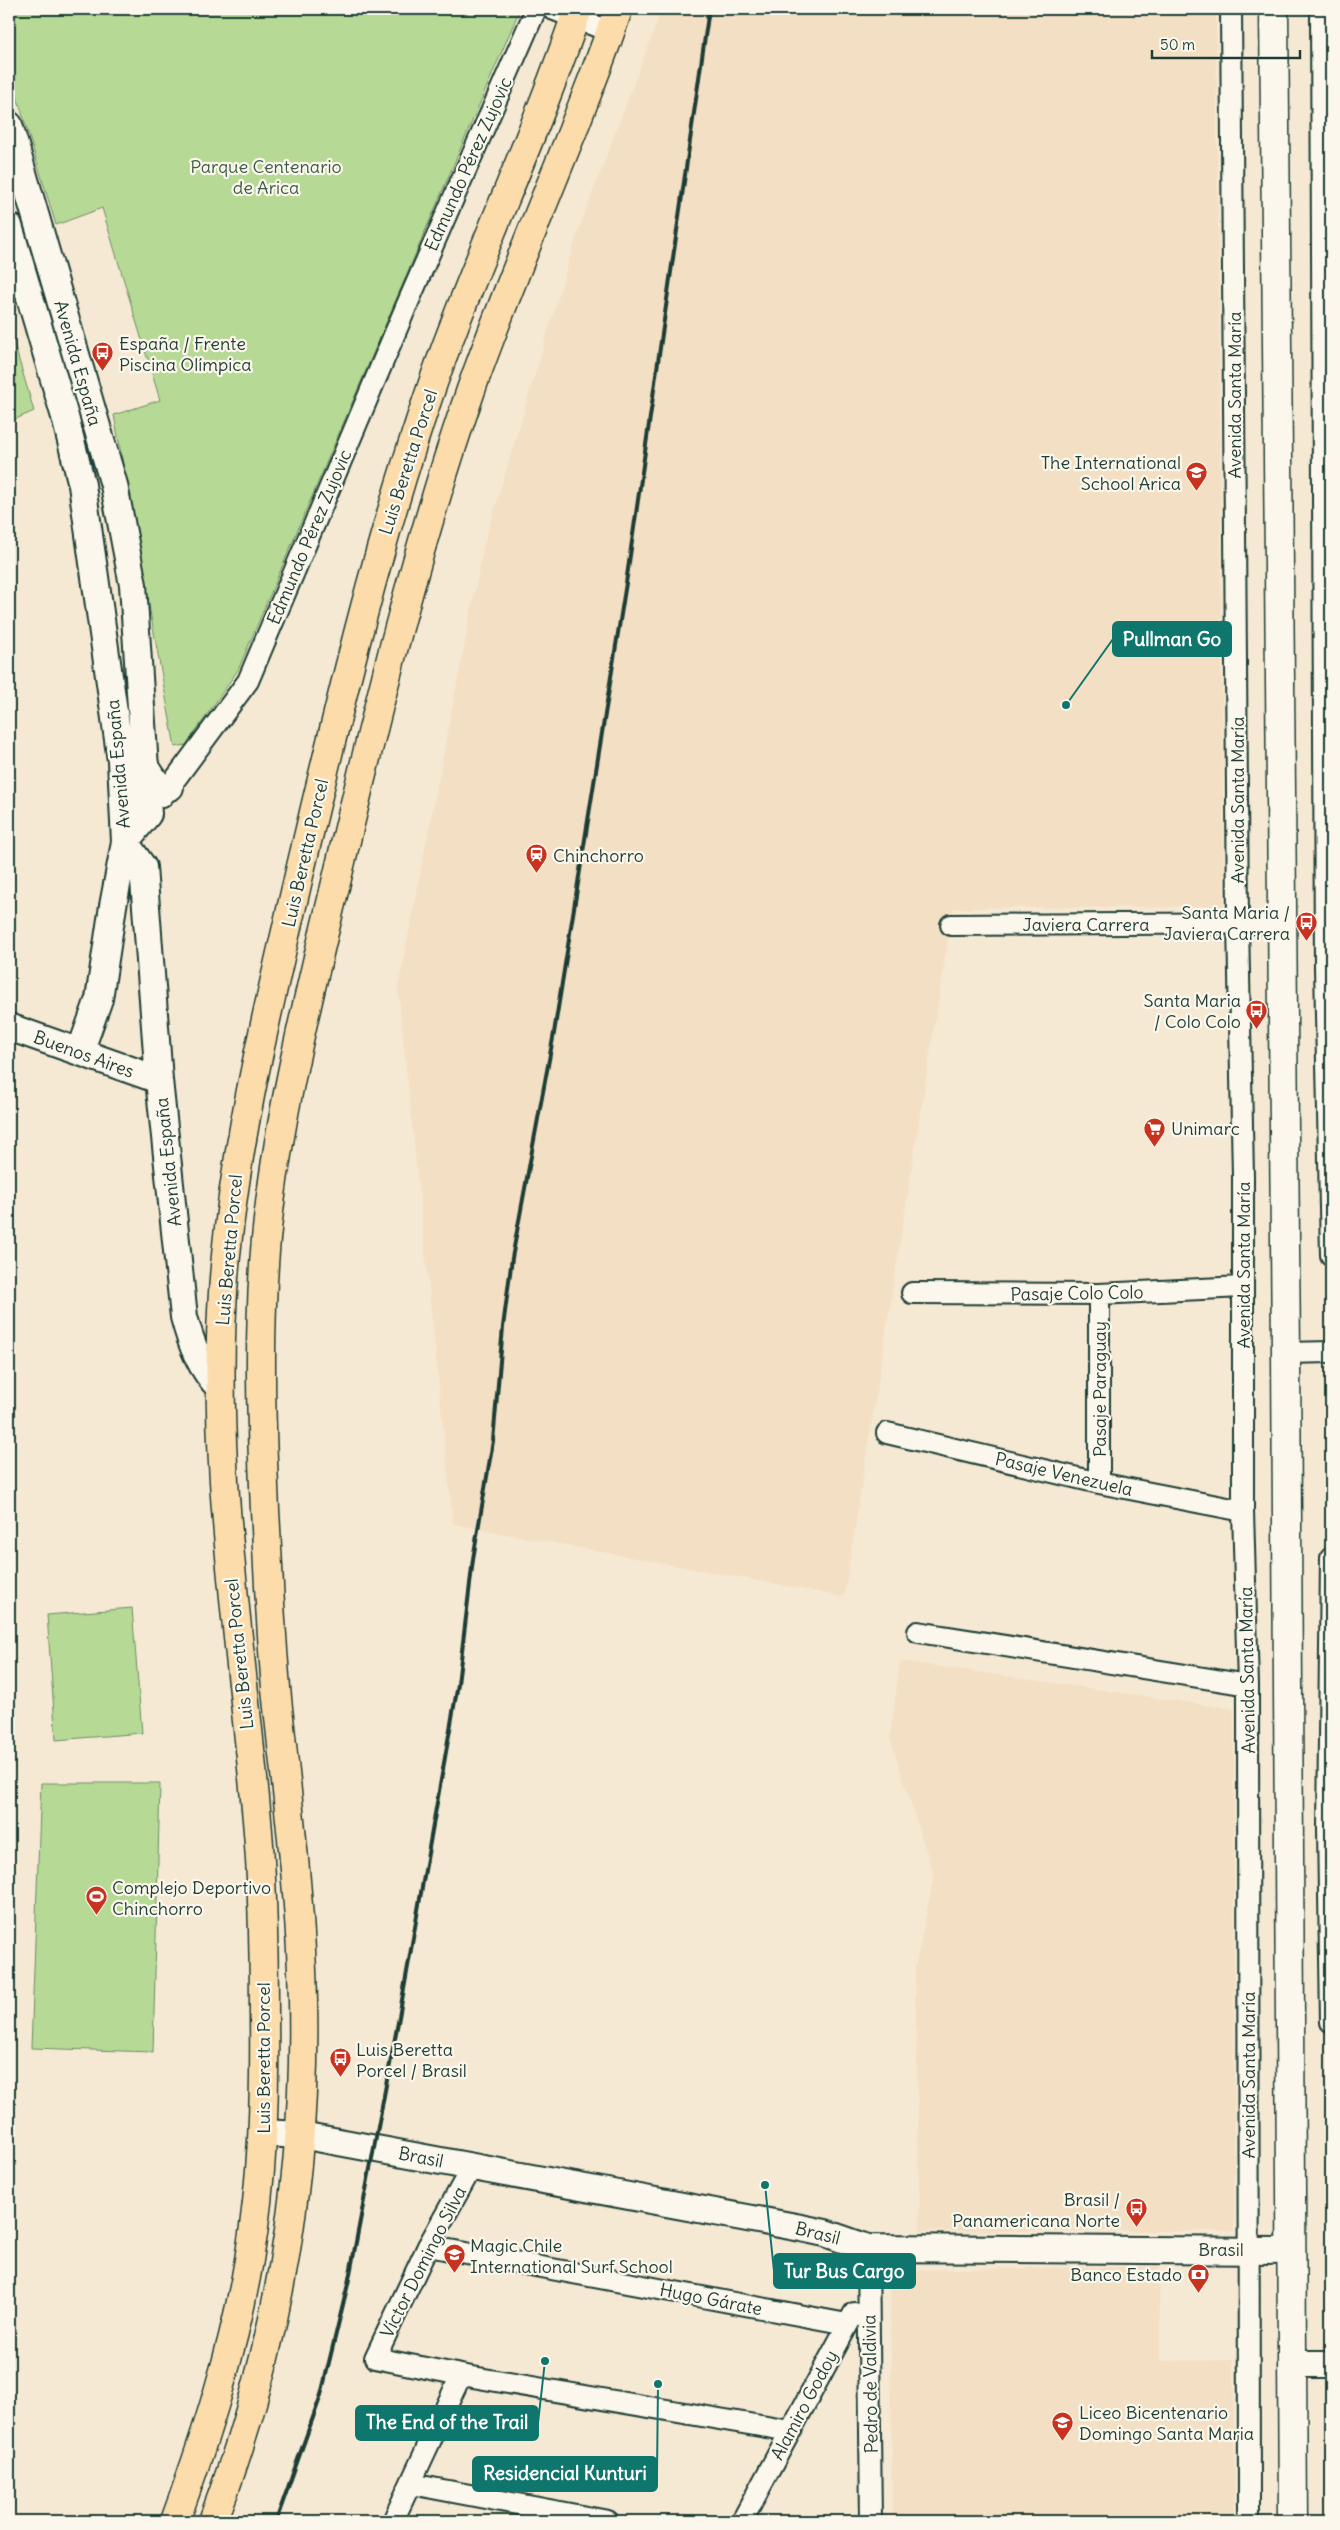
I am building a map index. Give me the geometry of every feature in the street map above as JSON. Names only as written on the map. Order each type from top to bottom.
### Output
[{"type":"main road","points":[[1274,9],[1286,1353],[1293,2521]]},
{"type":"main road","name":"Luis Beretta Porcel","points":[[175,2521],[205,2436],[233,2338],[251,2251],[264,2133],[263,1899],[257,1821],[232,1577],[220,1388],[224,1281],[240,1138],[265,1020],[349,663],[383,541],[432,387],[568,12]]},
{"type":"main road","name":"Luis Beretta Porcel","points":[[213,2521],[231,2471],[258,2378],[281,2287],[298,2174],[301,2135],[303,2008],[299,1911],[273,1653],[262,1446],[260,1314],[272,1184],[289,1088],[312,986],[388,663],[423,535],[475,380],[614,20]]},
{"type":"street","name":"Edmundo Pérez Zujovic","points":[[80,1052],[98,999],[113,906],[126,842],[170,787],[248,681],[406,307],[536,9]]},
{"type":"street","name":"Avenida Santa María","points":[[1231,9],[1238,923],[1243,1176],[1243,1511],[1248,1684],[1249,2521]]},
{"type":"street","points":[[1321,9],[1326,400],[1331,1255]]},
{"type":"street","name":"Luis Beretta Porcel","points":[[568,12],[614,20]]},
{"type":"street","name":"Avenida España","points":[[9,125],[114,485],[133,585],[148,814]]},
{"type":"street","name":"Avenida España","points":[[9,226],[65,417],[82,486],[121,761],[126,842],[143,867],[159,1080],[184,1317],[190,1340],[200,1360],[212,1380],[220,1388]]},
{"type":"street","points":[[144,764],[158,785],[170,787]]},
{"type":"street","name":"Javiera Carrera","points":[[951,925],[1281,923]]},
{"type":"street","name":"Buenos Aires","points":[[9,1027],[159,1080]]},
{"type":"street","name":"Pasaje Colo Colo","points":[[912,1293],[1099,1294],[1242,1287]]},
{"type":"street","name":"Pasaje Paraguay","points":[[1099,1294],[1099,1483]]},
{"type":"street","points":[[1286,1353],[1331,1352]]},
{"type":"street","name":"Pasaje Venezuela","points":[[886,1433],[1099,1483],[1243,1511]]},
{"type":"street","points":[[1331,1558],[1331,2022]]},
{"type":"street","points":[[918,1632],[1248,1684]]},
{"type":"street","name":"Brasil","points":[[264,2133],[301,2135],[801,2228],[825,2233],[868,2248],[1291,2251]]},
{"type":"street","name":"Víctor Domingo Silva","points":[[461,2375],[375,2358],[428,2246],[472,2167]]},
{"type":"street","name":"Hugo Gárate","points":[[428,2246],[847,2324]]},
{"type":"street","name":"Pedro de Valdivia","points":[[868,2248],[871,2521]]},
{"type":"street","name":"Alamiro Godoy","points":[[742,2521],[847,2324],[869,2290]]},
{"type":"street","points":[[1292,2364],[1331,2364]]},
{"type":"street","points":[[393,2521],[461,2375],[790,2431]]},
{"type":"street","points":[[411,2484],[608,2521]]},
{"type":"shaded area","points":[[662,9],[1216,9],[1224,907],[953,908],[844,1597],[453,1524],[398,988],[484,544],[578,231]]},
{"type":"shaded area","points":[[900,1661],[1234,1709],[1234,2231],[920,2231],[915,1968],[934,1876],[890,1738]]},
{"type":"shaded area","name":"Liceo Bicentenario Domingo Santa Maria","points":[[1159,2266],[1160,2361],[1233,2360],[1235,2521],[892,2521],[890,2270]]},
{"type":"green space","name":"Parque Centenario de Arica","points":[[9,9],[520,9],[238,670],[186,745],[175,747],[114,415],[160,400],[102,208],[56,225],[9,70]]},
{"type":"green space","points":[[9,326],[34,411],[9,422]]},
{"type":"green space","points":[[132,1608],[142,1733],[56,1740],[47,1615]]},
{"type":"green space","name":"Complejo Deportivo Chinchorro","points":[[41,1783],[160,1783],[153,2052],[31,2048]]},
{"type":"railway","points":[[276,2521],[321,2395],[348,2284],[399,2017],[458,1684],[473,1559],[493,1441],[503,1327],[512,1258],[554,1033],[626,583],[709,9]]},
{"type":"place","name":"España / Frente Piscina Olímpica","points":[[103,372]]},
{"type":"place","name":"The International School Arica","points":[[1197,491]]},
{"type":"place","name":"Pullman Go","points":[[1066,705]]},
{"type":"place","name":"Chinchorro","points":[[537,874]]},
{"type":"place","name":"Santa Maria / Javiera Carrera","points":[[1306,941]]},
{"type":"place","name":"Santa Maria / Colo Colo","points":[[1257,1029]]},
{"type":"place","name":"Unimarc","points":[[1155,1147]]},
{"type":"place","name":"Complejo Deportivo Chinchorro","points":[[96,1916]]},
{"type":"place","name":"Luis Beretta Porcel / Brasil","points":[[340,2078]]},
{"type":"place","name":"Tur Bus Cargo","points":[[765,2185]]},
{"type":"place","name":"Brasil / Panamericana Norte","points":[[1136,2228]]},
{"type":"place","name":"Magic Chile International Surf School","points":[[454,2274]]},
{"type":"place","name":"Banco Estado","points":[[1198,2293]]},
{"type":"place","name":"The End of the Trail","points":[[545,2361]]},
{"type":"place","name":"Residencial Kunturi","points":[[658,2384]]},
{"type":"place","name":"Liceo Bicentenario Domingo Santa Maria","points":[[1063,2441]]}]
